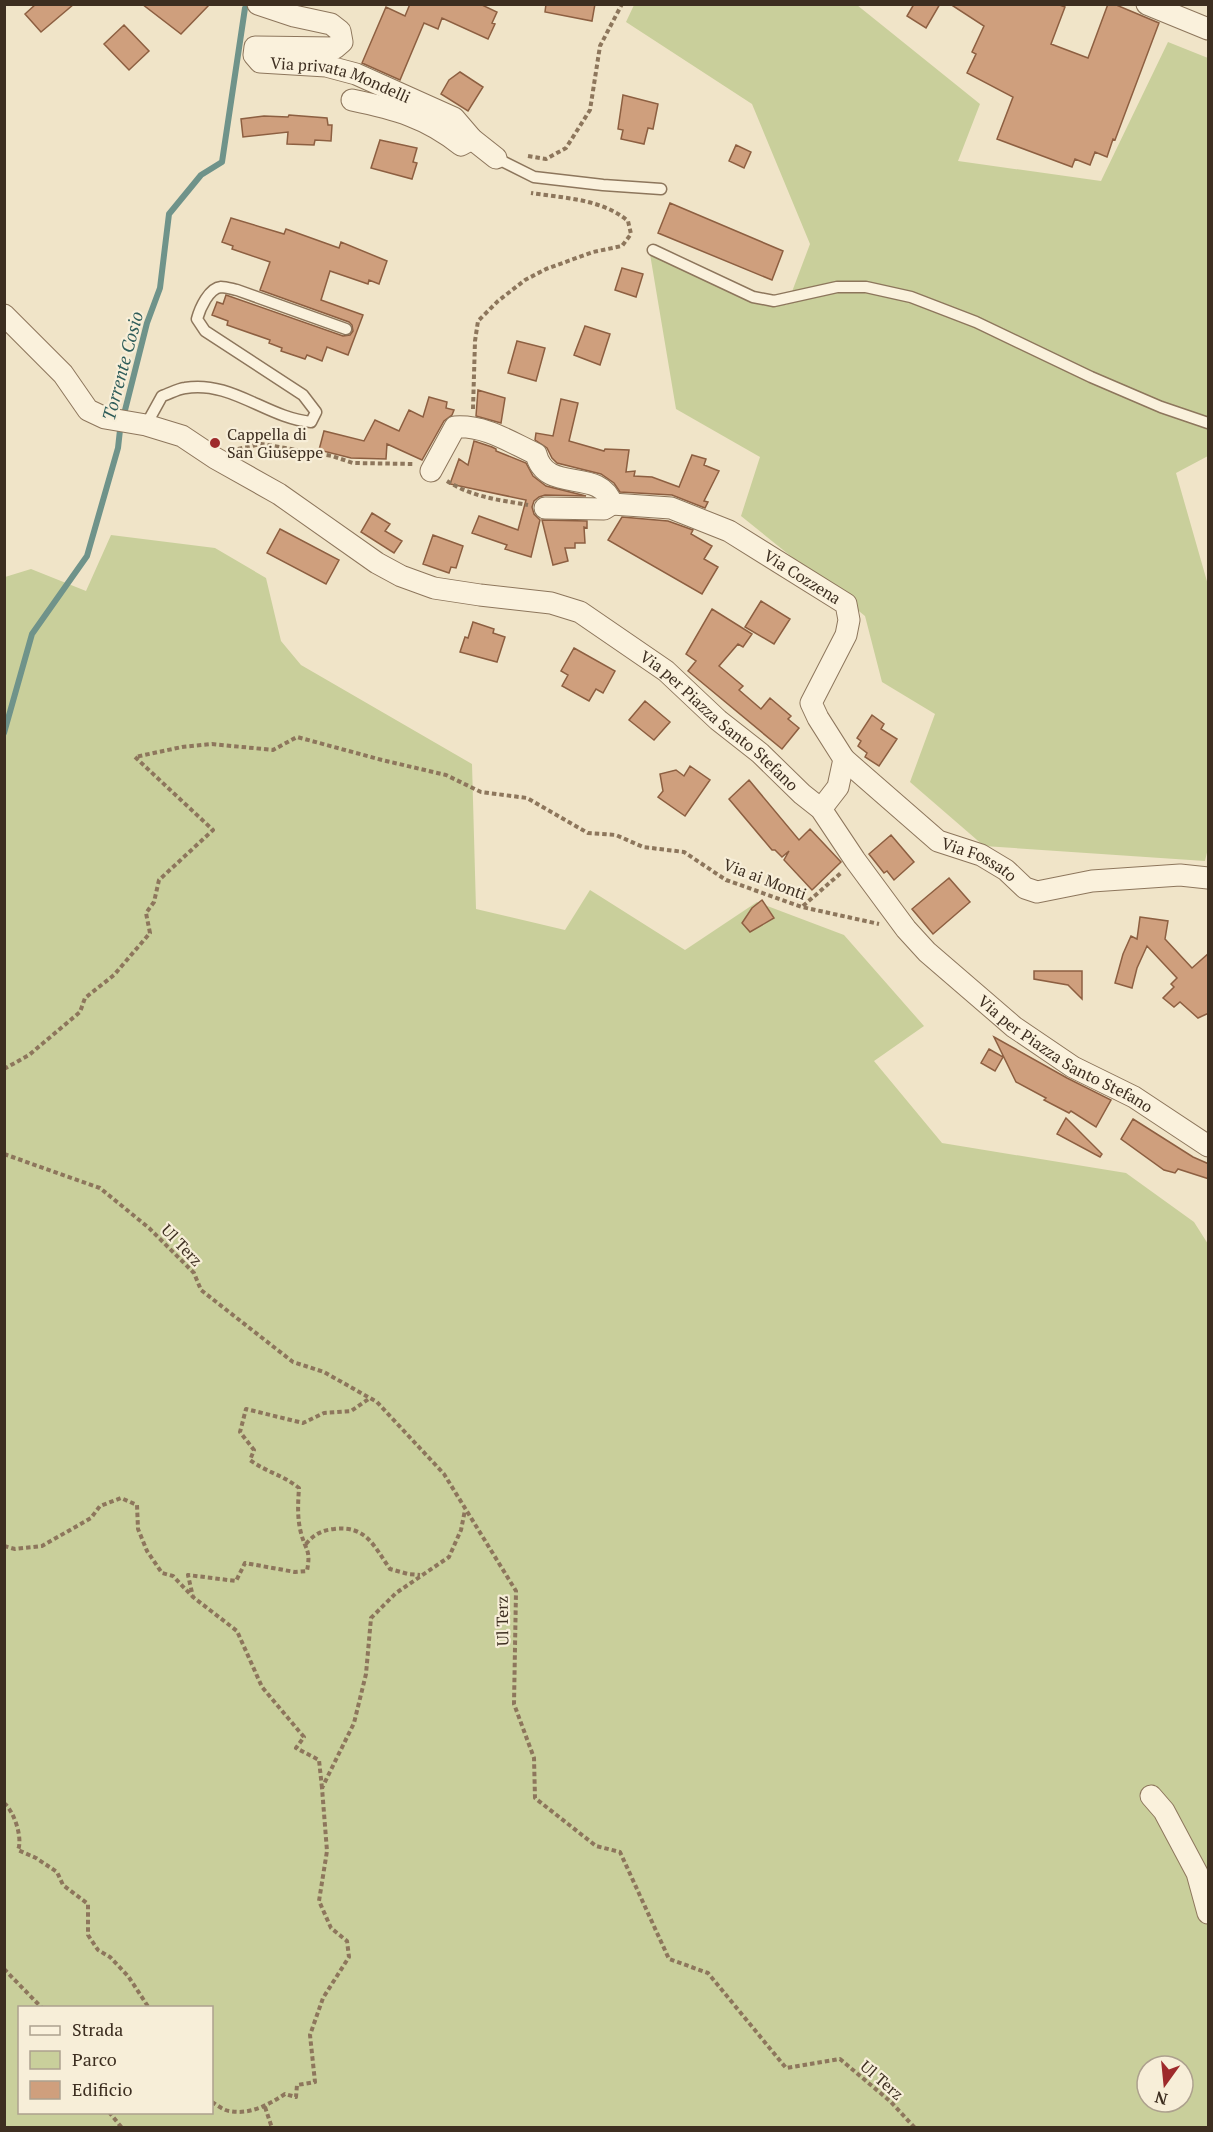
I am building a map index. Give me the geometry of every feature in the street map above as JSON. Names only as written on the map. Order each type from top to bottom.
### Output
[{"type":"street","name":"Via privata Mondelli","points":[[258,4],[331,24],[340,31],[342,42],[335,48],[255,47],[254,55],[260,62],[326,66],[356,74],[454,118],[472,140],[496,158]]},
{"type":"street","points":[[1147,4],[1209,29]]},
{"type":"street","points":[[352,100],[395,109],[443,131],[461,145],[472,140]]},
{"type":"street","name":"Via per Piazza Santo Stefano","points":[[4,315],[63,374],[88,410],[105,418],[146,425],[182,436],[215,458],[279,494],[377,564],[401,576],[434,588],[551,603],[580,612],[666,671],[718,720],[760,753],[821,809],[855,861],[906,929],[927,952],[1014,1027],[1073,1067],[1134,1097],[1209,1146]]},
{"type":"street","points":[[431,471],[455,427],[472,426],[536,454],[538,464],[554,477],[597,485],[609,495],[612,504],[603,509],[545,508]]},
{"type":"street","name":"Via Cozzena","points":[[612,504],[671,508],[712,523],[729,531],[846,604],[849,620],[846,635],[811,703],[844,759]]},
{"type":"street","points":[[821,809],[838,787],[844,759]]},
{"type":"street","name":"Via Fossato","points":[[844,759],[938,841],[981,855],[1006,870],[1025,888],[1037,892],[1092,880],[1180,874],[1209,878]]},
{"type":"street","points":[[1151,1796],[1164,1811],[1197,1873],[1209,1913]]},
{"type":"lane","points":[[496,158],[534,177],[661,189]]},
{"type":"lane","points":[[653,250],[753,297],[774,301],[837,287],[866,286],[911,297],[976,322],[1091,377],[1161,407],[1209,423]]},
{"type":"lane","points":[[146,425],[162,396],[185,388],[205,388],[234,393],[295,421],[311,422],[316,412],[303,394],[205,331],[197,319],[200,309],[213,290],[222,287],[237,290],[346,329]]},
{"type":"path","points":[[520,154],[546,159],[566,148],[590,110],[600,46],[622,4]]},
{"type":"path","points":[[472,426],[475,341],[478,321],[498,301],[525,280],[583,255],[622,246],[631,234],[628,220],[615,210],[590,202],[531,193],[522,188]]},
{"type":"path","points":[[215,458],[222,452],[261,444],[332,456],[353,463],[416,465],[431,471],[460,489],[480,496],[545,508]]},
{"type":"path","name":"Via ai Monti","points":[[4,1069],[29,1055],[80,1012],[84,998],[114,975],[150,933],[146,913],[154,902],[159,880],[213,830],[135,757],[182,747],[212,744],[273,750],[297,737],[446,776],[481,792],[527,798],[588,833],[616,835],[644,847],[684,852],[726,879],[802,907],[869,923]]},
{"type":"path","points":[[802,907],[855,861]]},
{"type":"path","name":"Ul Terz","points":[[4,1154],[100,1188],[149,1228],[194,1273],[201,1290],[293,1362],[324,1372],[377,1402],[444,1474],[516,1591],[514,1704],[534,1758],[535,1798],[596,1846],[620,1852],[669,1959],[708,1973],[786,2068],[840,2059],[891,2102],[915,2127]]},
{"type":"path","points":[[193,1597],[188,1575],[236,1581],[245,1563],[295,1572],[307,1570],[310,1555],[300,1532],[297,1510],[299,1488],[285,1476],[265,1471],[250,1460],[254,1450],[240,1432],[246,1409],[303,1423],[324,1413],[351,1411],[370,1398]]},
{"type":"path","points":[[4,1546],[15,1549],[42,1546],[91,1518],[100,1506],[121,1498],[137,1505],[138,1529],[147,1551],[162,1572],[173,1576],[193,1597],[237,1631],[262,1687],[304,1737],[296,1748],[319,1760],[327,1851],[319,1901],[331,1929],[346,1941],[349,1957],[323,1998],[310,2035],[315,2082],[297,2085],[296,2097],[285,2094],[265,2107],[248,2111],[228,2111],[213,2103]]},
{"type":"path","points":[[322,1788],[354,1723],[366,1674],[371,1618],[396,1593],[449,1557],[461,1530],[465,1509]]},
{"type":"path","points":[[306,1544],[313,1535],[331,1529],[349,1528],[362,1533],[376,1546],[390,1569],[421,1575]]},
{"type":"path","points":[[4,1803],[10,1808],[21,1844],[18,1850],[36,1858],[57,1872],[63,1885],[88,1904],[88,1935],[98,1950],[110,1957],[128,1976],[148,2006]]},
{"type":"path","points":[[4,1969],[41,2006]]},
{"type":"path","points":[[265,2107],[272,2127]]},
{"type":"path","points":[[111,2114],[122,2127]]},
{"type":"green space","points":[[634,5],[857,5],[980,104],[958,161],[1101,181],[1168,42],[1208,58],[1208,456],[1176,473],[1208,585],[1208,848],[1205,861],[984,846],[910,782],[935,714],[882,682],[865,616],[741,516],[760,457],[676,409],[650,254],[787,305],[810,244],[752,104],[626,22]]},
{"type":"green space","points":[[111,535],[215,548],[266,578],[281,641],[301,665],[472,764],[476,909],[565,930],[590,890],[685,950],[757,902],[844,935],[924,1026],[874,1061],[942,1143],[1126,1173],[1194,1222],[1208,1244],[1208,2127],[5,2128],[5,577],[31,569],[86,591]]},
{"type":"building","points":[[36,4],[74,4],[41,32],[25,14]]},
{"type":"building","points":[[142,4],[210,4],[181,34]]},
{"type":"building","points":[[410,4],[480,4],[497,12],[492,23],[495,24],[488,39],[442,18],[438,29],[424,23],[400,80],[362,63],[386,7],[405,16]]},
{"type":"building","points":[[546,4],[595,4],[592,21],[545,12]]},
{"type":"building","points":[[914,4],[940,4],[926,28],[907,16]]},
{"type":"building","points":[[950,4],[1057,4],[1065,7],[1051,44],[1088,58],[1108,4],[1114,4],[1159,23],[1107,157],[1095,152],[1090,165],[1075,159],[1072,167],[997,139],[1013,97],[967,73],[976,54],[972,52],[984,26]]},
{"type":"building","points":[[124,25],[149,51],[129,70],[104,44]]},
{"type":"building","points":[[460,72],[483,87],[468,111],[441,94],[449,80]]},
{"type":"building","points":[[623,95],[658,104],[653,129],[648,128],[644,144],[621,139],[623,130],[618,129]]},
{"type":"building","points":[[289,115],[327,118],[328,125],[332,125],[331,141],[315,140],[314,145],[287,144],[288,132],[243,137],[241,119],[264,116],[288,117]]},
{"type":"building","points":[[380,140],[417,148],[413,162],[417,163],[412,179],[371,168]]},
{"type":"building","points":[[736,145],[751,152],[744,168],[729,161]]},
{"type":"building","points":[[670,203],[783,251],[772,280],[658,233]]},
{"type":"building","points":[[231,218],[284,234],[286,229],[339,248],[341,242],[387,261],[379,284],[369,280],[368,284],[330,271],[321,300],[363,315],[348,355],[327,347],[322,361],[307,355],[305,359],[281,351],[282,348],[269,343],[270,340],[227,325],[228,321],[212,315],[217,302],[223,304],[226,295],[343,336],[350,335],[353,331],[349,322],[260,290],[270,262],[232,249],[233,246],[222,242]]},
{"type":"building","points":[[622,268],[643,274],[636,297],[615,290]]},
{"type":"building","points":[[585,326],[610,334],[600,365],[574,355]]},
{"type":"building","points":[[517,341],[545,348],[536,381],[508,373]]},
{"type":"building","points":[[478,390],[505,398],[501,423],[476,416]]},
{"type":"building","points":[[429,397],[447,402],[446,408],[454,410],[452,415],[444,421],[422,460],[387,444],[386,459],[351,458],[319,450],[324,431],[364,441],[375,420],[399,431],[409,410],[423,417]]},
{"type":"building","points":[[561,399],[578,403],[569,441],[604,451],[605,449],[629,450],[626,472],[635,471],[634,476],[652,477],[679,487],[692,455],[706,459],[704,465],[719,471],[704,501],[708,502],[705,508],[672,495],[620,492],[614,483],[601,474],[557,463],[547,448],[535,440],[536,433],[553,436]]},
{"type":"building","points":[[474,441],[526,463],[533,476],[546,486],[586,496],[545,495],[534,501],[532,507],[534,514],[540,520],[531,557],[505,549],[507,545],[472,533],[479,516],[518,530],[526,500],[450,484],[459,459],[468,465]]},
{"type":"building","points":[[372,513],[390,524],[385,531],[402,541],[394,553],[361,532]]},
{"type":"building","points":[[622,517],[668,521],[693,530],[691,534],[712,546],[704,559],[718,567],[702,594],[608,540]]},
{"type":"building","points":[[542,520],[587,521],[587,528],[584,527],[585,543],[575,543],[575,548],[565,548],[568,561],[553,565]]},
{"type":"building","points":[[280,529],[339,560],[326,584],[267,553]]},
{"type":"building","points":[[433,535],[463,546],[456,568],[451,567],[449,573],[423,564]]},
{"type":"building","points":[[761,601],[790,619],[774,644],[745,627]]},
{"type":"building","points":[[712,609],[752,634],[743,647],[738,644],[719,666],[743,686],[739,690],[761,709],[770,698],[791,716],[788,719],[799,728],[782,749],[688,671],[696,661],[686,654]]},
{"type":"building","points":[[473,622],[494,629],[493,633],[505,637],[497,662],[460,652]]},
{"type":"building","points":[[574,648],[615,671],[603,693],[596,689],[589,701],[562,686],[568,675],[561,671]]},
{"type":"building","points":[[645,701],[670,722],[654,740],[629,720]]},
{"type":"building","points":[[872,715],[884,724],[881,729],[897,739],[879,766],[865,757],[867,753],[858,746],[861,741],[857,738]]},
{"type":"building","points":[[690,766],[710,780],[685,816],[658,797],[663,791],[660,774],[676,770],[684,776]]},
{"type":"building","points":[[749,780],[799,840],[810,829],[841,862],[812,890],[784,860],[789,851],[782,857],[772,850],[729,799]]},
{"type":"building","points":[[891,835],[914,862],[894,880],[887,871],[884,873],[869,854]]},
{"type":"building","points":[[949,878],[970,902],[933,934],[912,909]]},
{"type":"building","points":[[762,900],[774,918],[750,932],[742,923],[752,908]]},
{"type":"building","points":[[1140,917],[1168,921],[1165,939],[1192,968],[1209,953],[1209,1013],[1198,1018],[1180,1002],[1174,1007],[1163,998],[1174,987],[1171,984],[1177,978],[1147,946],[1137,968],[1132,988],[1115,983],[1131,936],[1137,939]]},
{"type":"building","points":[[1034,971],[1082,971],[1082,999],[1068,985],[1034,979]]},
{"type":"building","points":[[994,1037],[1111,1100],[1096,1127],[1071,1111],[1069,1113],[1044,1100],[1046,1098],[1016,1082]]},
{"type":"building","points":[[989,1049],[1003,1057],[995,1071],[981,1063]]},
{"type":"building","points":[[1066,1118],[1102,1154],[1100,1157],[1057,1134]]},
{"type":"building","points":[[1133,1119],[1193,1157],[1209,1164],[1209,1179],[1178,1169],[1175,1173],[1164,1170],[1121,1139]]},
{"type":"waterway","name":"Torrente Cosio","points":[[4,733],[32,634],[87,556],[118,448],[120,430],[147,323],[160,288],[169,214],[201,175],[222,162],[245,8]]},
{"type":"place","name":"Cappella di San Giuseppe","points":[[215,443]]}]
